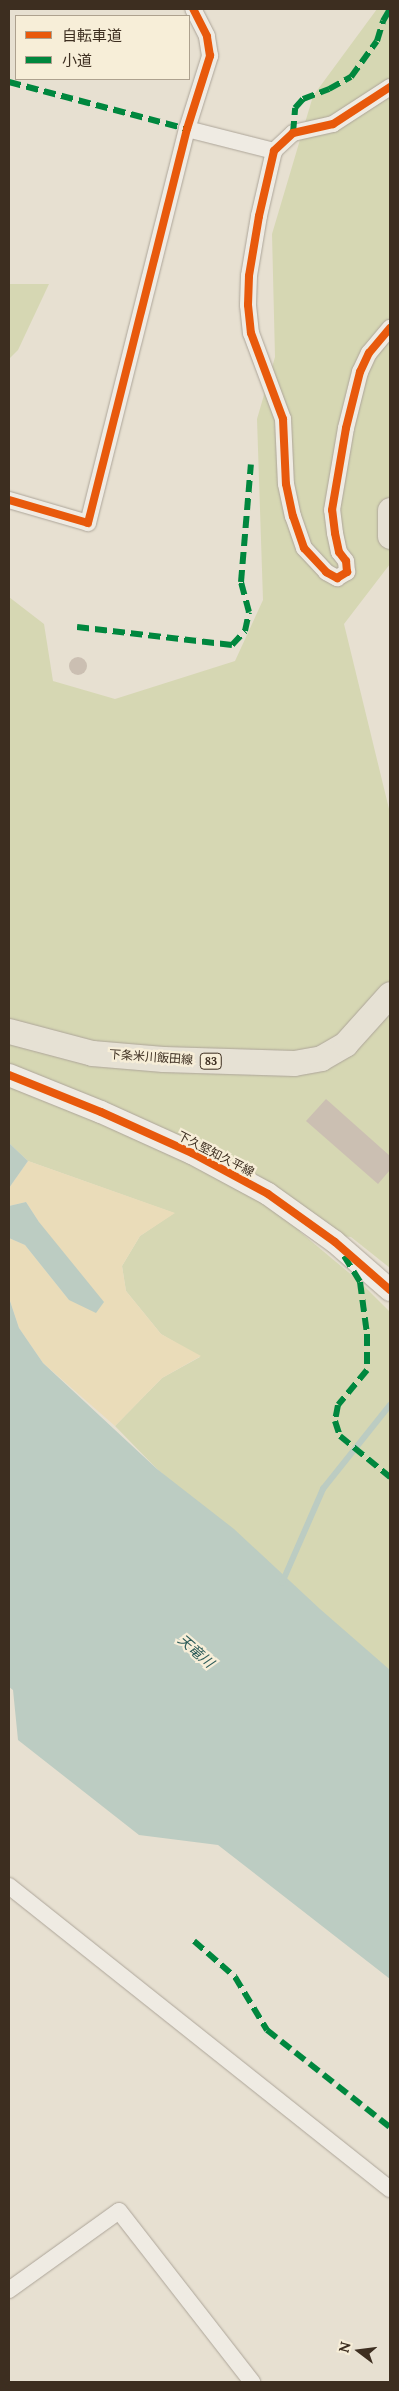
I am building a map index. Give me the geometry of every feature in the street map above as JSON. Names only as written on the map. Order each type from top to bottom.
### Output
[{"type":"main road","points":[[390,510],[390,536]]},
{"type":"main road","name":"下条米川飯田線","points":[[9,1031],[92,1052],[163,1059],[294,1063],[321,1058],[345,1044],[390,994]]},
{"type":"main road","name":"下久堅知久平線","points":[[9,1075],[101,1112],[192,1153],[268,1194],[335,1242],[390,1290]]},
{"type":"street","points":[[9,500],[88,523],[187,129],[210,56],[207,36],[193,9]]},
{"type":"street","points":[[390,87],[333,124],[293,132],[274,151],[259,216],[250,276],[248,305],[251,333],[283,419],[286,484],[292,516],[304,548],[326,572],[337,578],[347,572],[346,561],[339,552],[332,510],[346,428],[360,372],[369,353],[390,328]]},
{"type":"street","points":[[187,129],[274,151]]},
{"type":"street","points":[[9,1886],[390,2189]]},
{"type":"street","points":[[9,2290],[119,2211],[252,2382]]},
{"type":"green space","points":[[377,9],[390,9],[390,564],[344,624],[390,813],[390,1268],[351,1237],[299,1231],[360,1282],[390,1312],[390,1671],[157,1469],[115,1426],[162,1378],[200,1357],[161,1334],[126,1291],[122,1266],[140,1236],[174,1213],[28,1161],[9,1143],[9,597],[44,624],[53,681],[115,699],[235,661],[263,600],[257,419],[275,357],[272,234],[313,96]]},
{"type":"green space","points":[[9,284],[49,284],[18,350],[9,359]]},
{"type":"sand","points":[[28,1161],[175,1213],[140,1236],[122,1266],[126,1291],[161,1334],[201,1356],[162,1378],[115,1426],[43,1363],[19,1328],[9,1298],[9,1238],[25,1245],[69,1300],[39,1222],[26,1202],[9,1206],[9,1188]]},
{"type":"water","points":[[9,1143],[28,1161],[9,1188]]},
{"type":"water","points":[[26,1202],[39,1222],[104,1302],[96,1313],[69,1300],[25,1245],[9,1238],[9,1206]]},
{"type":"water","name":"天竜川","points":[[9,1298],[19,1328],[43,1363],[157,1469],[234,1529],[320,1609],[390,1670],[390,1979],[218,1845],[139,1835],[18,1740],[13,1690],[9,1687]]},
{"type":"building","points":[[78,657],[84,660],[87,666],[84,672],[78,675],[72,672],[69,666],[72,660]]},
{"type":"building","points":[[326,1099],[390,1156],[390,1170],[378,1184],[306,1121]]},
{"type":"waterway","points":[[282,1583],[323,1489],[390,1405]]},
{"type":"marked path","points":[[293,133],[295,108],[303,99],[329,89],[351,77],[377,41],[383,21],[390,9]]},
{"type":"marked path","points":[[9,82],[187,129]]},
{"type":"marked path","points":[[77,627],[232,645],[245,631],[249,612],[241,582],[251,464]]},
{"type":"marked path","points":[[344,1256],[360,1282],[367,1334],[367,1370],[338,1405],[335,1421],[340,1436],[390,1477]]},
{"type":"marked path","points":[[194,1941],[235,1977],[267,2030],[390,2127]]},
{"type":"cycle path","points":[[9,500],[88,523],[187,129],[210,56],[207,36],[193,9]]},
{"type":"cycle path","points":[[390,87],[333,124],[293,133],[274,151],[259,216],[249,276],[248,305],[251,333],[283,419],[286,484],[293,516],[304,548],[326,572],[337,578],[347,572],[346,561],[339,552],[332,510],[346,428],[360,372],[369,353],[390,328]]},
{"type":"cycle path","points":[[9,1075],[101,1112],[192,1153],[268,1194],[335,1242],[390,1290]]}]
